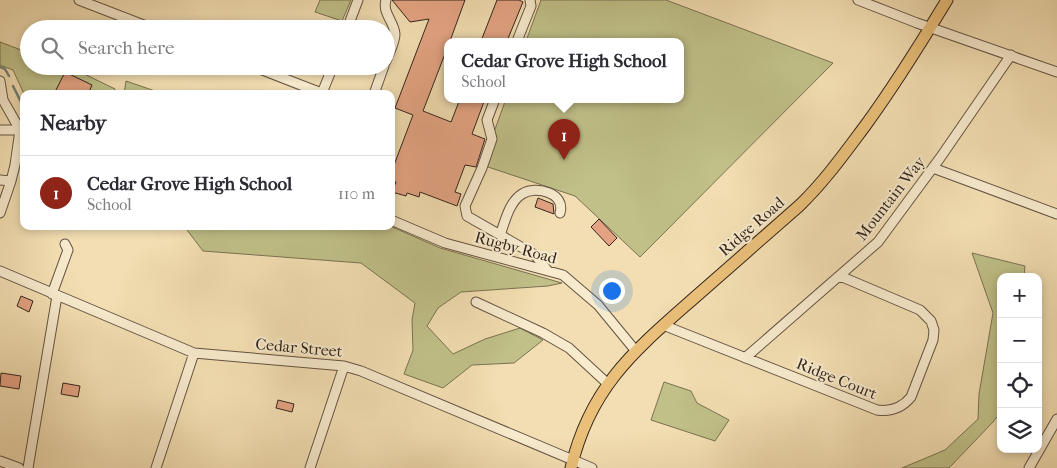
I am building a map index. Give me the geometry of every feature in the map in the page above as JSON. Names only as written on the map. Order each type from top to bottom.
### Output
[{"type":"main road","name":"Ridge Road","points":[[572,464],[587,421],[608,384],[635,350],[788,216],[819,186],[836,166],[883,101],[947,0]]},
{"type":"street","points":[[79,0],[131,20]]},
{"type":"street","points":[[350,20],[358,0]]},
{"type":"street","points":[[386,0],[385,11],[390,20]]},
{"type":"street","points":[[518,38],[531,6],[530,0]]},
{"type":"street","points":[[858,0],[1057,72]]},
{"type":"street","name":"Mountain Way","points":[[745,358],[878,242],[1011,55]]},
{"type":"street","points":[[275,75],[313,90]]},
{"type":"street","points":[[324,90],[330,75]]},
{"type":"street","points":[[375,90],[381,75]]},
{"type":"street","points":[[0,81],[2,100],[20,130],[11,181],[0,213]]},
{"type":"street","points":[[493,103],[486,120],[492,139],[482,168],[465,206],[467,216],[535,255],[548,271]]},
{"type":"street","points":[[0,130],[20,130]]},
{"type":"street","points":[[932,168],[1057,214]]},
{"type":"street","points":[[0,180],[11,181]]},
{"type":"street","points":[[500,235],[513,202],[528,191],[543,191],[557,197],[561,202],[562,208],[560,213]]},
{"type":"street","name":"Rugby Road","points":[[395,222],[444,243],[564,275],[598,305],[635,350]]},
{"type":"street","points":[[28,468],[54,295],[68,250],[64,244]]},
{"type":"street","name":"Cedar Street","points":[[0,271],[194,353],[344,366],[361,371],[572,464],[592,468]]},
{"type":"street","name":"Ridge Court","points":[[663,325],[877,410],[891,410],[904,404],[911,397],[933,340],[934,330],[931,321],[920,310],[840,276]]},
{"type":"street","points":[[476,302],[543,333],[569,348],[608,384]]},
{"type":"street","points":[[156,468],[194,353]]},
{"type":"street","points":[[310,468],[344,366]]},
{"type":"street","points":[[1029,468],[1057,419]]},
{"type":"street","points":[[2,463],[19,468]]},
{"type":"green space","points":[[320,0],[351,0],[342,20],[315,12]]},
{"type":"green space","points":[[541,0],[666,0],[833,63],[640,257],[575,196],[482,165],[505,103],[684,103],[684,38],[527,38]]},
{"type":"green space","points":[[0,42],[20,50],[20,75],[86,75],[115,90],[22,90],[13,70],[0,65]]},
{"type":"green space","points":[[126,81],[152,90],[125,90]]},
{"type":"green space","points":[[395,228],[440,248],[562,283],[548,286],[461,292],[438,308],[427,326],[453,354],[485,339],[520,328],[543,340],[514,363],[472,365],[443,388],[404,374],[413,350],[412,320],[415,303],[361,263],[203,251],[187,230],[395,230]]},
{"type":"green space","points":[[972,253],[1025,266],[1024,273],[997,273],[997,417],[949,468],[902,468],[945,450],[978,419],[979,394],[993,313]]},
{"type":"green space","points":[[664,382],[691,391],[697,403],[729,420],[715,441],[651,420]]},
{"type":"building","points":[[392,0],[465,0],[451,38],[444,38],[444,56],[423,111],[451,122],[458,103],[484,103],[472,134],[485,139],[476,167],[465,165],[455,192],[461,194],[457,206],[420,192],[419,197],[407,193],[406,196],[395,193],[395,162],[413,115],[395,108],[429,19],[410,22]]},
{"type":"building","points":[[497,0],[519,0],[523,2],[508,38],[482,38]]},
{"type":"building","points":[[64,75],[71,75],[92,85],[90,90],[56,90]]},
{"type":"building","points":[[538,198],[553,204],[554,214],[535,207]]},
{"type":"building","points":[[599,219],[617,238],[609,246],[591,227]]},
{"type":"building","points":[[21,296],[33,301],[29,312],[17,306]]},
{"type":"building","points":[[1,373],[21,376],[19,389],[0,386]]},
{"type":"building","points":[[63,383],[80,386],[78,397],[61,394]]},
{"type":"building","points":[[278,400],[294,404],[292,412],[276,408]]},
{"type":"waterway","points":[[0,67],[5,69],[9,76]]},
{"type":"waterway","points":[[13,86],[20,100]]},
{"type":"place","name":"Cedar Grove High School","points":[[564,160]]}]
